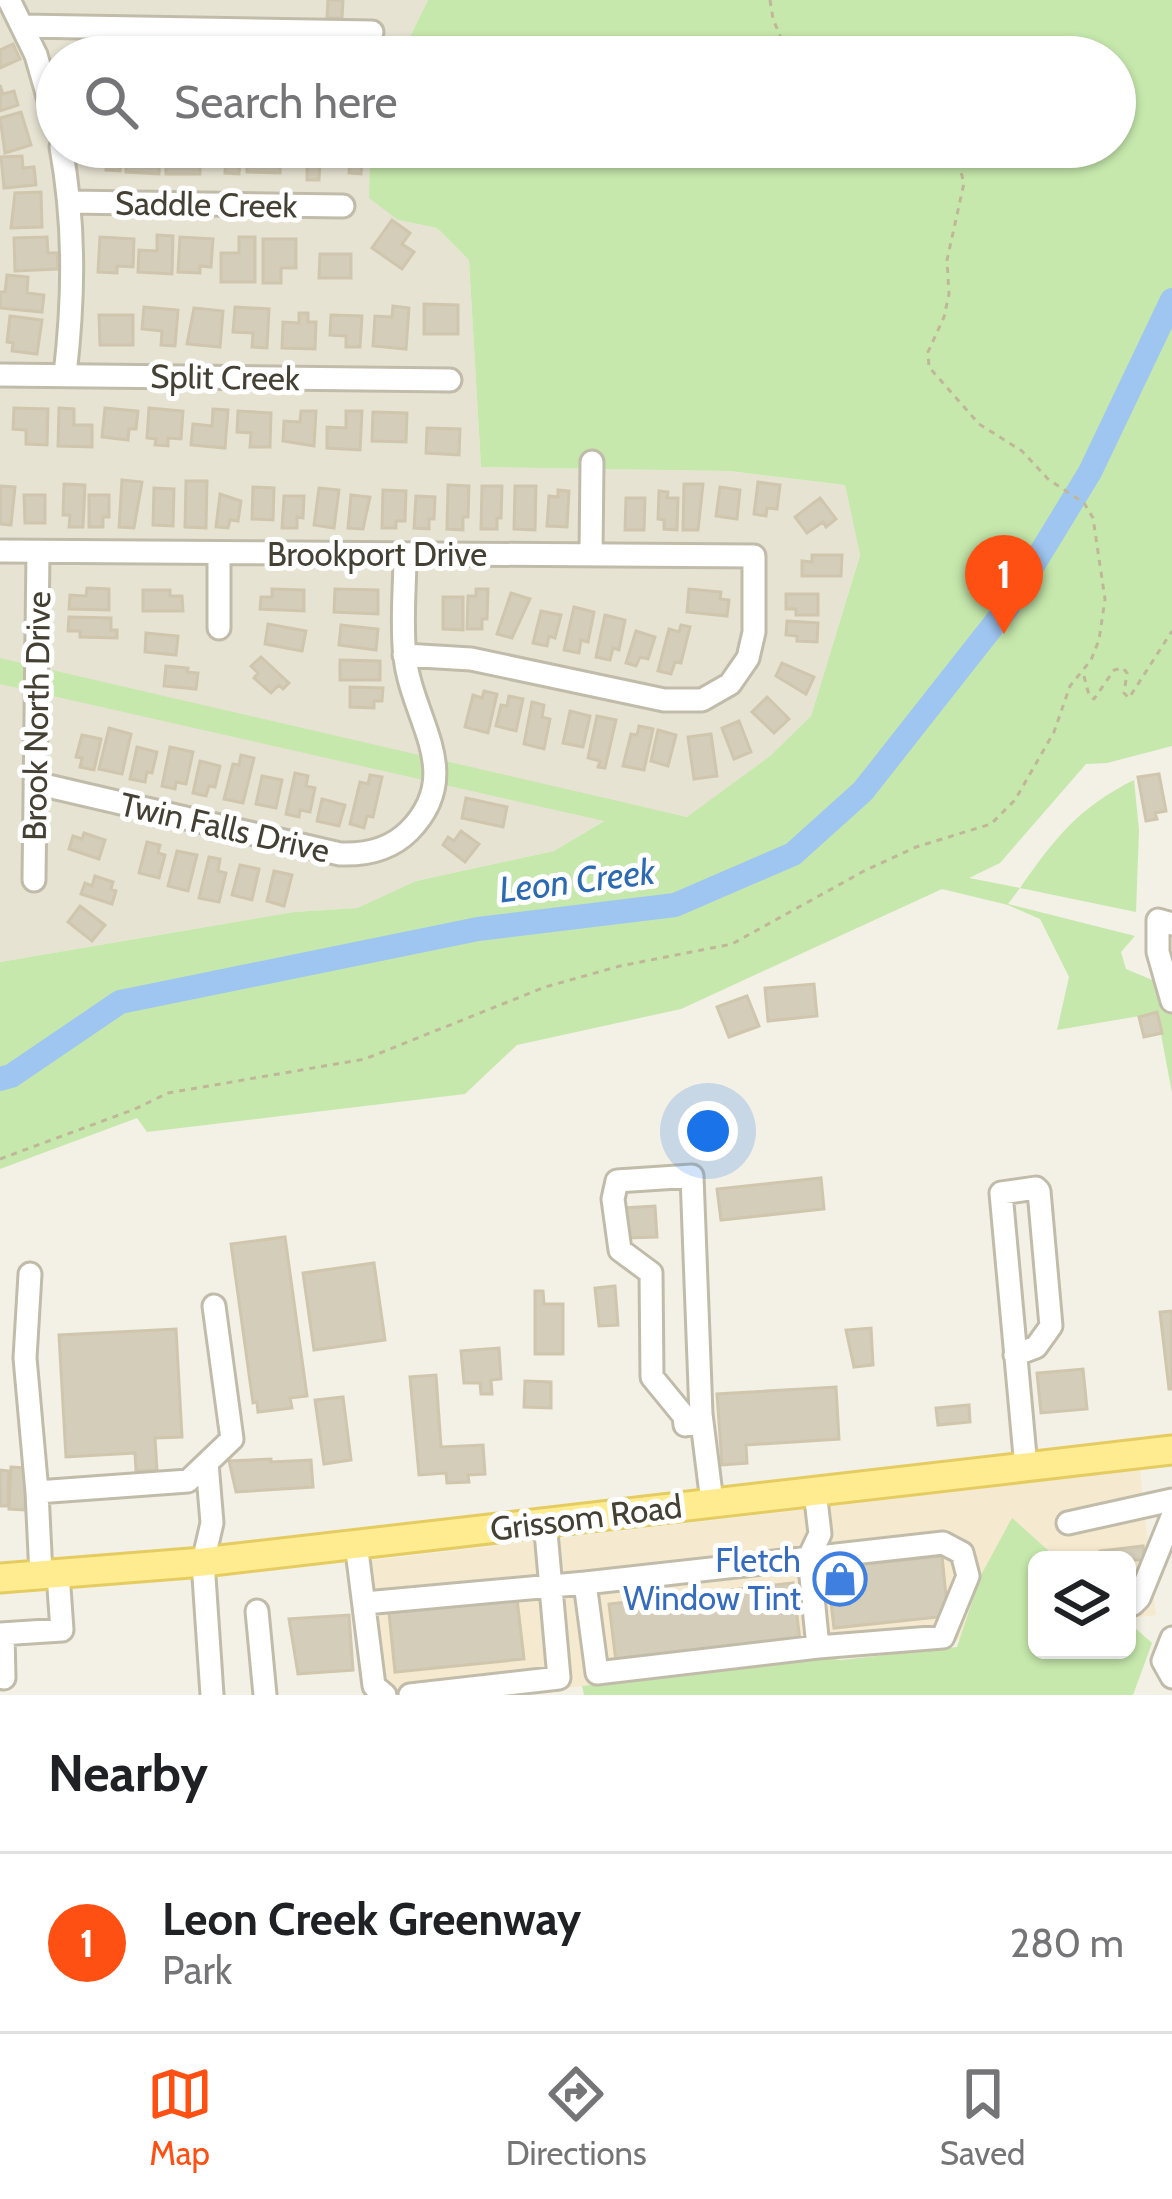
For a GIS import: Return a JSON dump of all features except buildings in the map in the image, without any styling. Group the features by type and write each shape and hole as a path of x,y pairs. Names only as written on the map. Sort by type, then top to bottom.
{"main road":[{"name":"Grissom Road","path":"0,1578 203,1562 1172,1450"}],"street":[{"path":"9,0 36,55"},
{"path":"22,26 372,32"},
{"path":"64,168 74,244 65,375"},
{"name":"Saddle Creek","path":"69,202 343,206"},
{"name":"Split Creek","path":"0,375 450,380"},
{"path":"591,555 592,462"},
{"name":"Brookport Drive","path":"0,550 754,556 754,632 748,658 730,684 702,700 664,700 471,659 404,655"},
{"name":"Brook North Drive","path":"34,880 38,552"},
{"path":"219,553 219,628"},
{"name":"Twin Falls Drive","path":"35,783 340,854 375,851 403,837 418,821 435,781 434,755 404,655 405,554"},
{"path":"1172,924 1158,920 1158,952 1172,1001"},
{"path":"702,1422 685,1424 684,1416 652,1377 651,1273 620,1250 613,1199 617,1181 692,1176 702,1422 712,1502"},
{"path":"1015,1355 1036,1347 1051,1326 1036,1189 1001,1193 1015,1355 1026,1467"},
{"path":"4,1678 2,1634 62,1630 37,1492 25,1358 30,1274"},
{"path":"37,1492 188,1481 232,1439 214,1306"},
{"path":"206,1463 212,1523 203,1562 212,1695"},
{"path":"815,1490 820,1534 809,1557 818,1647"},
{"path":"1069,1523 1172,1500"},
{"path":"1137,1580 1172,1517"},
{"path":"410,1695 559,1686 545,1521"},
{"path":"356,1543 375,1692"},
{"path":"364,1603 943,1543 962,1553 968,1576 944,1637 597,1673 586,1583"},
{"path":"257,1611 265,1695"},
{"path":"1172,1638 1162,1661 1172,1677"},
{"path":"1169,1695 1172,1687"}],"path":[{"path":"770,0 780,36"},
{"path":"0,1159 168,1094 365,1059 545,987 620,966 732,944 881,863 992,824 1015,800 1054,732 1070,686 1083,674 1100,640 1105,599 1093,518 1084,503 1048,479 1022,451 979,424 929,367 928,352 949,293 947,260 964,183 960,168"},
{"path":"1083,674 1094,699 1114,670 1123,668 1124,693 1130,698 1172,631"}],"shaded area":[{"path":"0,0 428,0 410,36 36,36 36,168 393,168 398,220 437,228 469,260 481,467 730,471 845,485 860,554 811,716 770,756 688,817 609,800 605,820 554,851 416,881 357,908 294,912 0,962"},
{"path":"1140,1470 1156,1615 1136,1618 1136,1551 1028,1551 1028,1631 509,1695 364,1695 348,1563"}],"green space":[{"path":"428,0 1172,0 1172,746 1086,764 1000,863 969,878 1020,888 1008,904 1135,936 1121,952 1126,969 1157,982 1172,996 1172,1093 1157,1013 1057,1030 1069,977 1040,919 1008,905 942,889 681,1009 517,1045 465,1094 147,1132 137,1118 0,1169 0,962 294,912 357,908 416,881 554,851 604,821 0,684 0,658 687,817 770,756 811,716 860,555 845,485 730,471 481,467 469,260 437,228 398,220 369,198 370,168 1136,168 1136,36 410,36"},
{"path":"1134,780 1139,830 1136,912 1020,888 1069,826 1098,801"},
{"path":"1012,1518 1049,1551 1028,1551 1028,1659 1136,1659 1136,1629 1152,1643 1133,1695 584,1695 582,1686 819,1657 841,1660 957,1647 981,1575"}],"waterway":[{"name":"Leon Creek","path":"0,1079 120,1002 478,929 675,905 793,854 863,791 1007,608 1090,472 1172,300"}],"place":[{"name":"Leon Creek Greenway","path":"1004,634"},
{"name":"Fletch Window Tint","path":"840,1579"}]}
